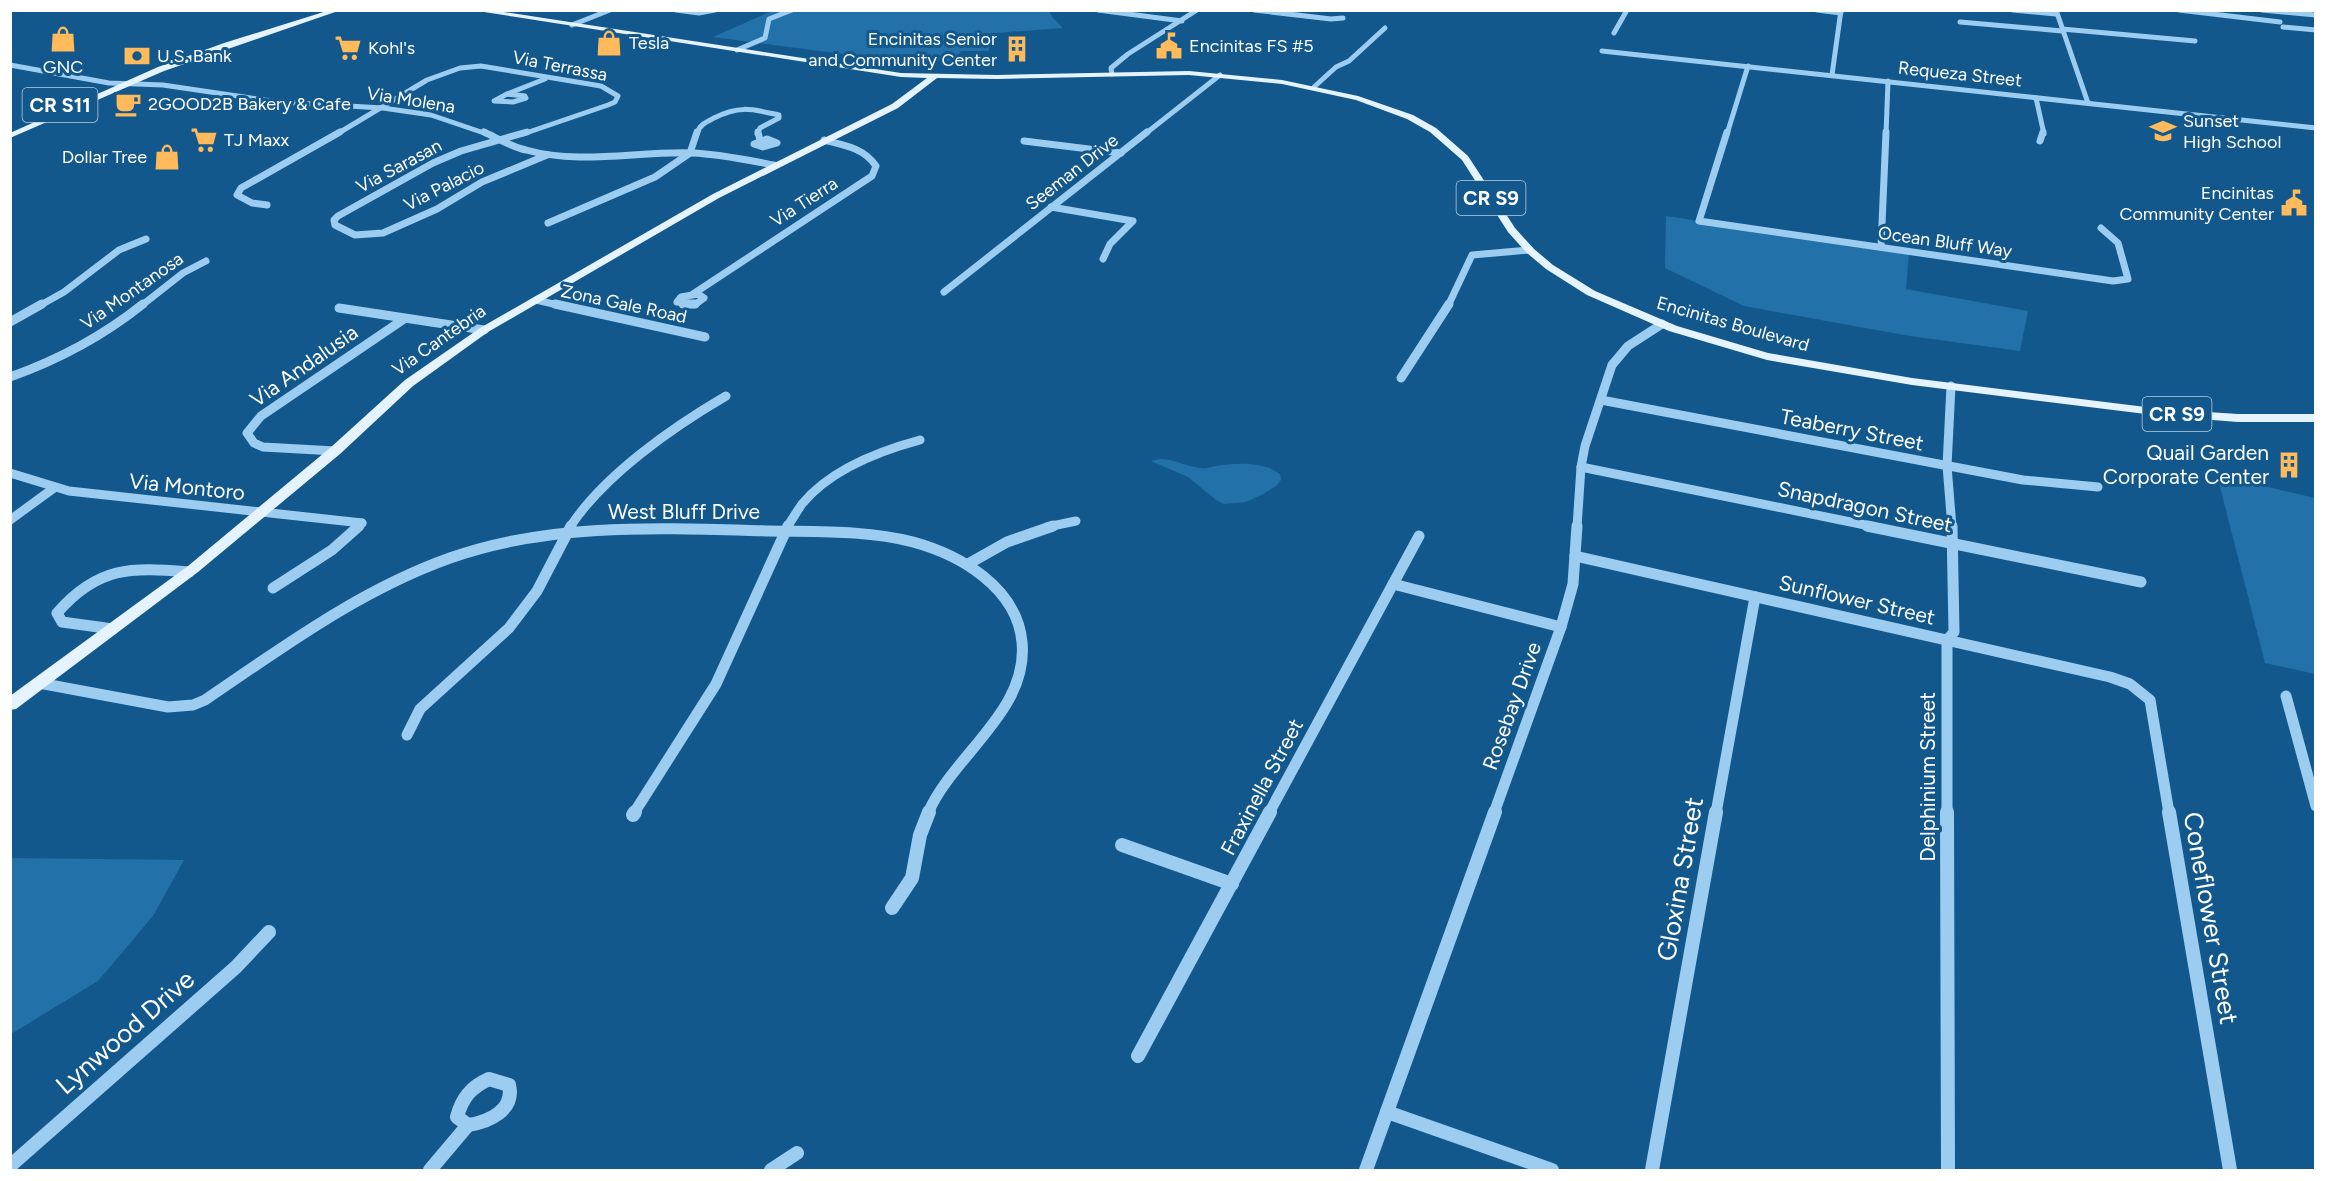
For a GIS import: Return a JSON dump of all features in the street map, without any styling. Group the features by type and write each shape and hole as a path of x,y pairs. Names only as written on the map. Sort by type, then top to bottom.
{"main road":[{"name":"CR S11","path":"10,129 24,124 27,119 110,84 198,50 321,10"},
{"name":"CR S11","path":"10,136 153,73 227,45 338,10"},
{"name":"Encinitas Boulevard","path":"507,10 936,75"},
{"path":"477,11 523,16 531,14"},
{"name":"Encinitas Boulevard","path":"477,11 901,75 997,77 1112,74 1220,75 1314,87 1373,102 1410,117 1433,130 1465,158 1518,238 1530,250 1572,282 1601,298 1662,324 1752,352 1821,367 1951,386 2151,412 2217,417 2316,418"},
{"path":"227,45 255,34 252,32"},
{"path":"153,73 198,54 198,50"},
{"name":"Via Cantebria","path":"10,705 189,572 335,451 409,384 484,330 774,165 895,106 936,75"}],"street":[{"path":"572,25 610,10"},
{"path":"676,10 692,13 715,10"},
{"path":"737,50 765,38 769,19 792,10"},
{"path":"1098,10 1182,21"},
{"path":"1112,74 1111,68 1128,54 1197,10"},
{"path":"1254,10 1331,19 1343,18"},
{"path":"1614,33 1627,10"},
{"path":"1817,10 1841,12 1832,75"},
{"path":"2013,10 2056,12 2088,103"},
{"path":"2180,10 2316,30"},
{"path":"2262,10 2316,15"},
{"path":"2272,11 2286,35"},
{"path":"1960,22 2194,41"},
{"path":"1314,87 1336,67 1349,62 1384,28"},
{"name":"Requeza Street","path":"1602,51 2316,128"},
{"name":"Via Molena","path":"10,65 110,84 162,85 278,102 383,108 449,119 506,140 524,150 547,155 588,157 690,153 726,156 774,165"},
{"name":"Via Terrassa","path":"267,205 252,203 237,195 241,188 383,108 427,80 460,68 481,66 551,77 601,86 618,96 615,102 608,105 506,140"},
{"name":"Ocean Bluff Way","path":"1748,66 1699,221 2113,281 2128,279 2118,243 2102,228"},
{"name":"Seeman Drive","path":"944,292 1220,75"},
{"path":"507,94 532,82 551,77"},
{"path":"1881,247 1888,81"},
{"path":"2036,98 2043,135 2040,141"},
{"path":"548,223 655,177 690,153 702,124 735,108 748,108 779,115 779,118 760,128 757,134 760,140"},
{"name":"Via Sarasan","path":"353,234 335,225 334,220 433,163 461,151 506,140"},
{"name":"Via Tierra","path":"693,294 872,176 876,165 868,155 849,146 824,140"},
{"path":"1024,141 1121,153"},
{"name":"Via Palacio","path":"353,234 368,236 383,232 437,209 482,182 547,155"},
{"path":"1051,207 1133,221 1110,243 1107,255 1103,259"},
{"path":"10,322 64,292 119,250 146,239"},
{"path":"1401,378 1449,304 1472,255 1530,250"},
{"name":"Via Montanosa","path":"10,377 59,358 120,321 182,272 206,261"},
{"name":"Zona Gale Road","path":"536,300 705,337"},
{"path":"339,309 484,330"},
{"name":"Via Andalusia","path":"335,451 263,447 254,443 247,433 261,416 404,319"},
{"name":"Rosebay Drive","path":"1366,1170 1561,627 1574,584 1581,467 1585,446 1612,365 1628,346 1662,324"},
{"name":"Delphinium Street","path":"1948,1170 1947,640 1954,632 1953,543 1947,466 1951,386"},
{"path":"407,735 420,709 509,628 537,591 566,534 584,506 651,446 684,421 726,396"},
{"name":"Teaberry Street","path":"1600,400 2023,480 2098,487"},
{"path":"633,815 716,684 784,532 803,503 829,480 884,450 920,440"},
{"name":"Snapdragon Street","path":"1581,467 2141,582"},
{"name":"Via Montoro","path":"10,473 54,488 362,523 332,550 273,588"},
{"path":"10,520 54,488"},
{"path":"968,564 1006,541 1046,526 1076,521"},
{"name":"West Bluff Drive","path":"39,683 168,707 194,705 350,604 401,578 452,556 497,544 566,534 665,528 892,538 932,548 968,564 992,582 1012,609 1022,638 1023,651 1016,686 1003,709 941,787 919,838 913,878 892,908"},
{"name":"Fraxinella Street","path":"1137,1056 1419,536"},
{"name":"Sunflower Street","path":"1575,556 2110,677 2130,684"},
{"path":"113,629 62,622 57,613 66,602 106,575 146,568 189,572"},
{"path":"1393,584 1561,627"},
{"name":"Gloxina Street","path":"1652,1170 1755,597"},
{"name":"Coneflower Street","path":"2130,684 2150,700 2230,1170"},
{"path":"2286,696 2316,806"},
{"path":"1122,846 1232,884"},
{"name":"Lynwood Drive","path":"10,1167 236,967 269,932"},
{"path":"1387,1112 1552,1170"},
{"path":"430,1170 468,1125"},
{"path":"771,1170 797,1153"}],"shaded area":[{"path":"774,10 1049,11 1063,28 996,33 990,38 992,44 988,51 961,51 954,61 866,57 713,37"},
{"path":"1666,216 1909,252 1906,289 2028,311 2020,351 1910,336 1744,306 1665,268"},
{"path":"1160,459 1203,468 1232,464 1258,465 1280,474 1281,480 1276,486 1246,502 1224,504 1188,477 1151,461"},
{"path":"2217,475 2315,498 2315,674 2265,663"},
{"path":"11,858 184,860 153,916 98,981 11,1034"}],"place":[{"name":"GNC","path":"63,39"},
{"name":"Tesla","path":"609,43"},
{"name":"Encinitas FS #5","path":"1169,46"},
{"name":"Kohl's","path":"348,48"},
{"name":"Encinitas Senior and Community Center","path":"1017,49"},
{"name":"U.S. Bank","path":"137,56"},
{"name":"2GOOD2B Bakery & Cafe","path":"128,104"},
{"name":"Sunset High School","path":"2163,131"},
{"name":"TJ Maxx","path":"204,140"},
{"name":"Dollar Tree","path":"167,157"},
{"name":"Encinitas Community Center","path":"2294,203"},
{"name":"Quail Garden Corporate Center","path":"2289,465"}]}
